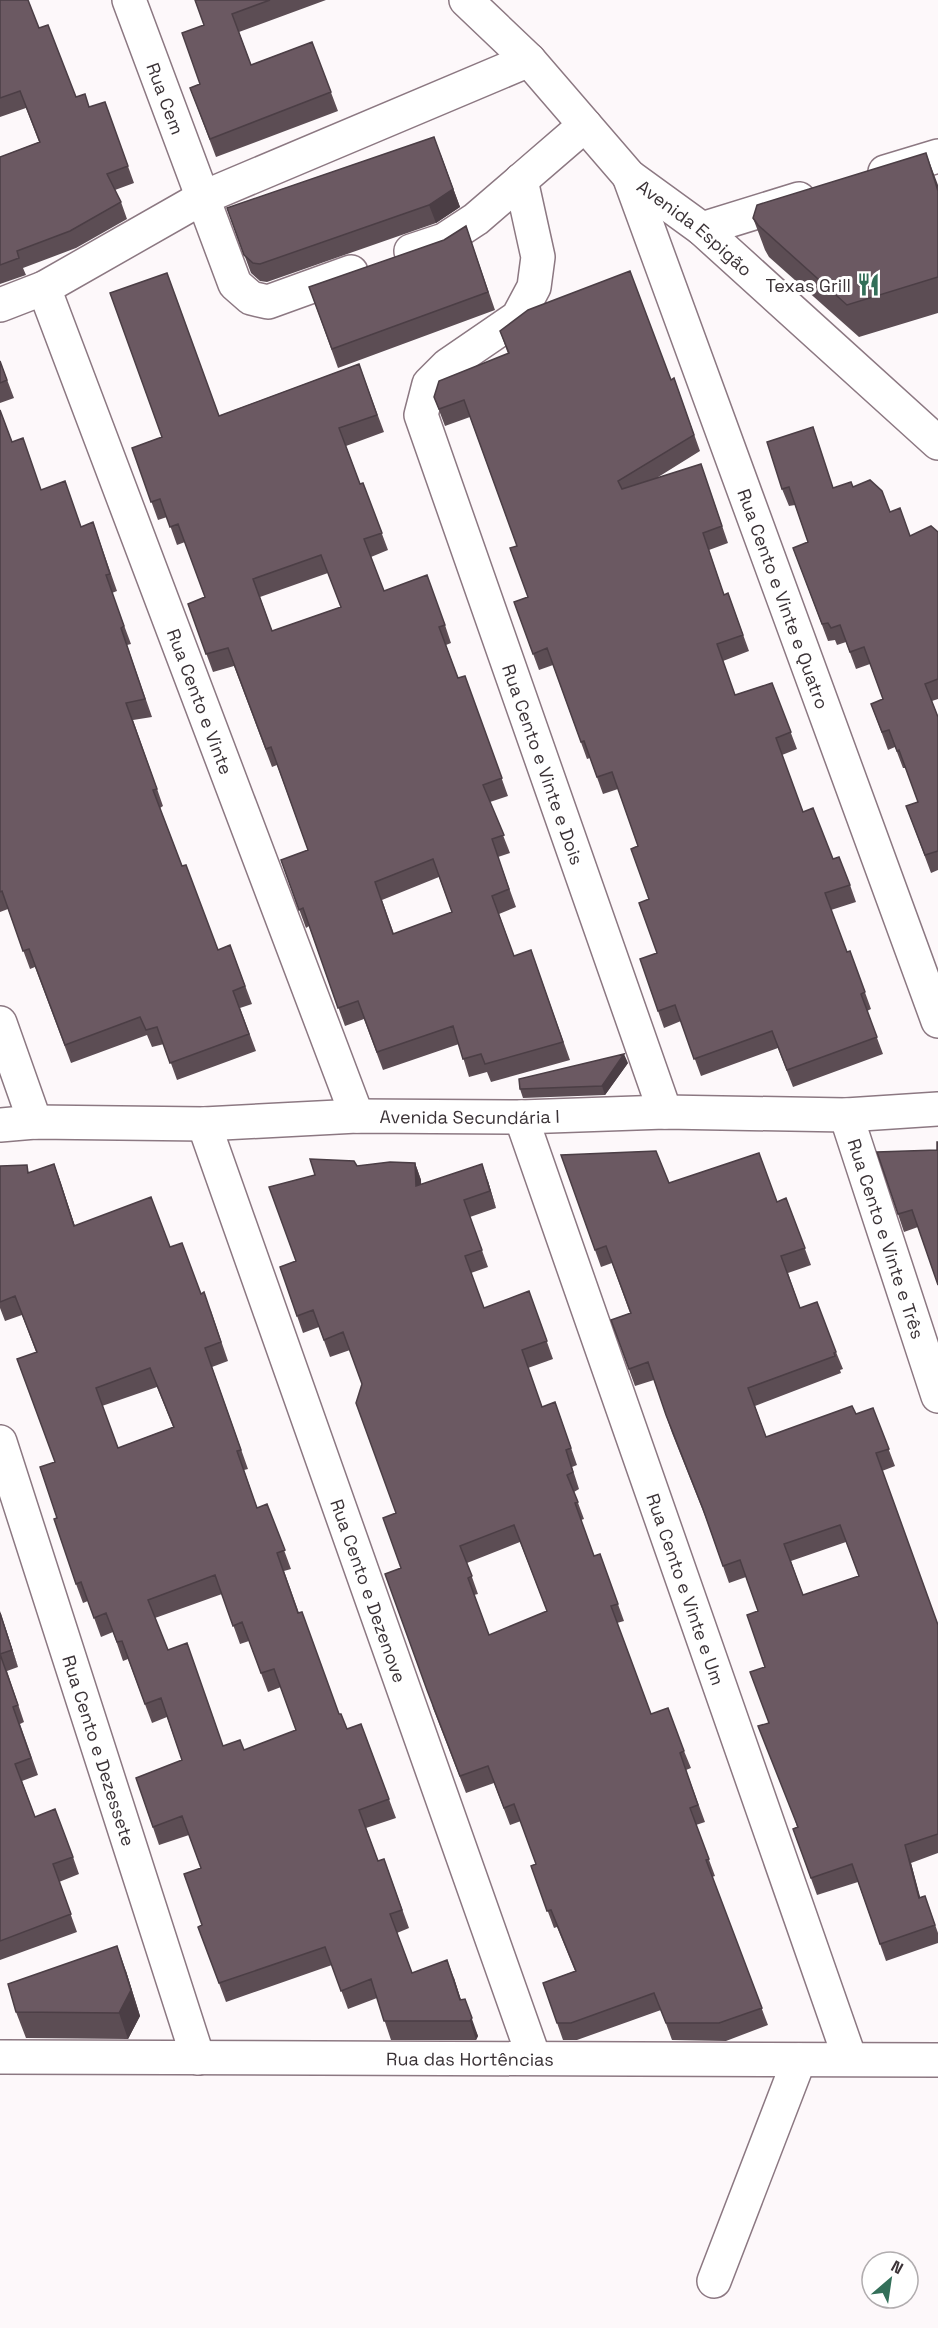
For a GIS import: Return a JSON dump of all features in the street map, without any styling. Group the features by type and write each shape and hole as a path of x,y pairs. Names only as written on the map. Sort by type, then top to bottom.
{"street":[{"name":"Rua Cem","path":"129,0 235,284 251,298 268,302 444,240 476,219 585,125"},
{"name":"Avenida Espigão","path":"466,0 529,60 629,176 702,229 938,443"},
{"path":"0,305 44,288 202,198 529,60"},
{"path":"860,180 938,156"},
{"name":"Rua Cento e Vinte e Quatro","path":"629,176 938,1021"},
{"name":"Rua Cento e Vinte e Dois","path":"521,180 538,257 534,287 518,317 448,365 429,384 421,415 665,1113"},
{"path":"702,229 826,190"},
{"name":"Rua Cento e Vinte","path":"44,288 357,1116"},
{"path":"0,1023 35,1122"},
{"name":"Avenida Secundária I","path":"0,1125 35,1122 204,1124 357,1116 520,1117 665,1113 846,1116 938,1108"},
{"name":"Rua Cento e Vinte e Três","path":"846,1116 938,1396"},
{"name":"Rua Cento e Vinte e Um","path":"520,1117 850,2060"},
{"name":"Rua Cento e Dezenove","path":"204,1124 534,2058"},
{"name":"Rua Cento e Dezessete","path":"0,1442 198,2058"},
{"name":"Rua das Hortências","path":"0,2057 938,2060"},
{"path":"714,2281 799,2060"}],"building":[{"path":"0,0 28,0 39,28 48,25 76,97 85,94 89,107 105,102 128,166 107,174 121,202 70,231 17,251 19,258 0,265 0,157 40,142 20,91 0,98"},
{"path":"195,0 270,0 232,14 251,65 312,42 331,92 210,139 190,88 200,84 182,33 204,25"},
{"path":"434,137 453,189 429,205 260,264 253,263 244,255 227,208"},
{"name":"Texas Grill","path":"926,153 938,191 938,277 847,305 753,218 757,205"},
{"path":"466,226 488,292 332,349 309,287 444,240"},
{"path":"630,271 671,380 674,378 694,435 618,481 622,489 701,464 722,526 703,533 724,595 728,593 743,635 717,644 735,695 772,683 791,732 776,738 803,812 813,808 833,859 839,857 850,885 825,893 865,992 861,994 877,1037 787,1070 772,1031 694,1059 675,1005 658,1011 640,959 657,953 639,903 649,899 631,849 638,846 612,772 597,777 584,741 581,742 547,648 533,654 514,602 528,597 510,548 517,546 464,400 439,409 434,397 439,381 509,353 500,331 528,310"},
{"path":"167,273 219,416 359,364 377,415 339,428 382,533 364,539 384,591 427,575 445,625 439,627 458,678 465,676 502,778 483,785 504,835 492,839 509,889 492,896 514,956 531,950 563,1042 485,1064 481,1054 463,1059 453,1026 377,1052 358,1001 338,1008 303,908 299,910 281,860 308,850 271,747 266,749 228,648 206,654 188,604 205,597 178,524 170,527 160,499 151,502 132,448 162,437 110,293","holes":["321,555 341,607 272,631 253,579","433,859 452,912 393,934 375,882"]},
{"path":"0,361 7,380 0,383"},
{"path":"0,410 12,442 23,438 41,490 65,481 81,527 93,522 110,574 106,575 124,626 121,628 145,699 126,703 157,789 153,790 182,866 186,865 218,950 230,945 245,986 233,991 249,1034 170,1063 157,1027 146,1030 140,1017 65,1045 29,949 23,951 2,891 0,892"},
{"path":"813,427 833,488 851,482 853,487 870,480 882,491 890,512 900,508 910,536 931,526 938,532 938,679 925,684 938,717 938,851 925,855 906,806 918,802 899,750 897,751 889,730 882,732 871,704 883,699 864,647 850,652 840,625 831,628 828,623 822,624 793,548 808,542 789,487 782,489 767,442"},
{"path":"624,1054 602,1086 520,1089 519,1079"},
{"path":"937,1142 938,1285 912,1210 898,1214 877,1152 937,1150"},
{"path":"656,1151 669,1183 759,1153 777,1202 786,1198 805,1248 781,1256 800,1308 817,1302 836,1352 835,1356 748,1388 766,1437 852,1406 856,1414 873,1408 889,1449 876,1453 938,1625 938,1834 905,1845 919,1898 925,1896 935,1925 880,1944 852,1864 811,1878 793,1829 798,1827 758,1726 769,1723 750,1672 765,1667 747,1615 758,1611 740,1560 723,1566 648,1362 629,1369 611,1320 631,1313 606,1246 595,1250 561,1155","holes":["840,1525 859,1576 803,1595 784,1544"]},
{"path":"310,1159 354,1161 357,1166 390,1162 415,1163 416,1186 482,1164 490,1191 464,1200 482,1250 465,1256 484,1308 529,1291 547,1341 522,1350 542,1407 555,1402 571,1448 566,1450 573,1472 567,1475 578,1502 575,1503 594,1556 600,1554 618,1604 611,1606 651,1714 668,1708 684,1751 680,1753 698,1805 690,1808 709,1859 706,1860 762,2008 719,2023 666,2023 654,1993 571,2023 557,2023 543,1983 576,1971 551,1910 547,1911 531,1866 536,1864 514,1804 504,1808 488,1766 460,1776 427,1690 385,1574 401,1568 383,1518 396,1513 356,1403 362,1384 343,1332 324,1340 313,1310 297,1316 280,1267 296,1261 269,1187 315,1175","holes":["514,1525 547,1611 489,1635 468,1578 472,1576 460,1546"]},
{"path":"54,1164 74,1226 151,1197 170,1247 182,1243 201,1294 204,1292 221,1342 205,1348 241,1450 237,1451 257,1508 267,1504 285,1550 277,1553 298,1613 302,1612 339,1714 347,1729 361,1724 389,1799 359,1810 378,1861 384,1859 402,1910 390,1914 412,1973 447,1960 460,2000 465,1999 472,2018 470,2021 384,2021 371,1979 341,1991 325,1947 219,1983 198,1927 202,1925 184,1874 201,1868 182,1816 153,1827 136,1778 182,1760 161,1698 145,1704 122,1641 117,1642 106,1613 94,1618 81,1582 76,1584 54,1519 57,1518 40,1467 55,1462 17,1359 37,1352 15,1296 0,1302 0,1166 27,1165 28,1173","holes":["150,1368 174,1427 118,1448 96,1388","215,1575 233,1626 242,1622 261,1673 274,1669 296,1730 244,1750 240,1740 223,1746 187,1643 168,1650 148,1600"]},
{"path":"0,1613 12,1650 0,1654"},
{"path":"0,1654 18,1705 13,1707 31,1758 15,1764 35,1817 55,1809 73,1857 53,1864 71,1914 0,1941"},
{"path":"117,1946 131,1990 119,2013 16,2012 8,1984"}],"place":[{"name":"Texas Grill","path":"869,285"}]}
